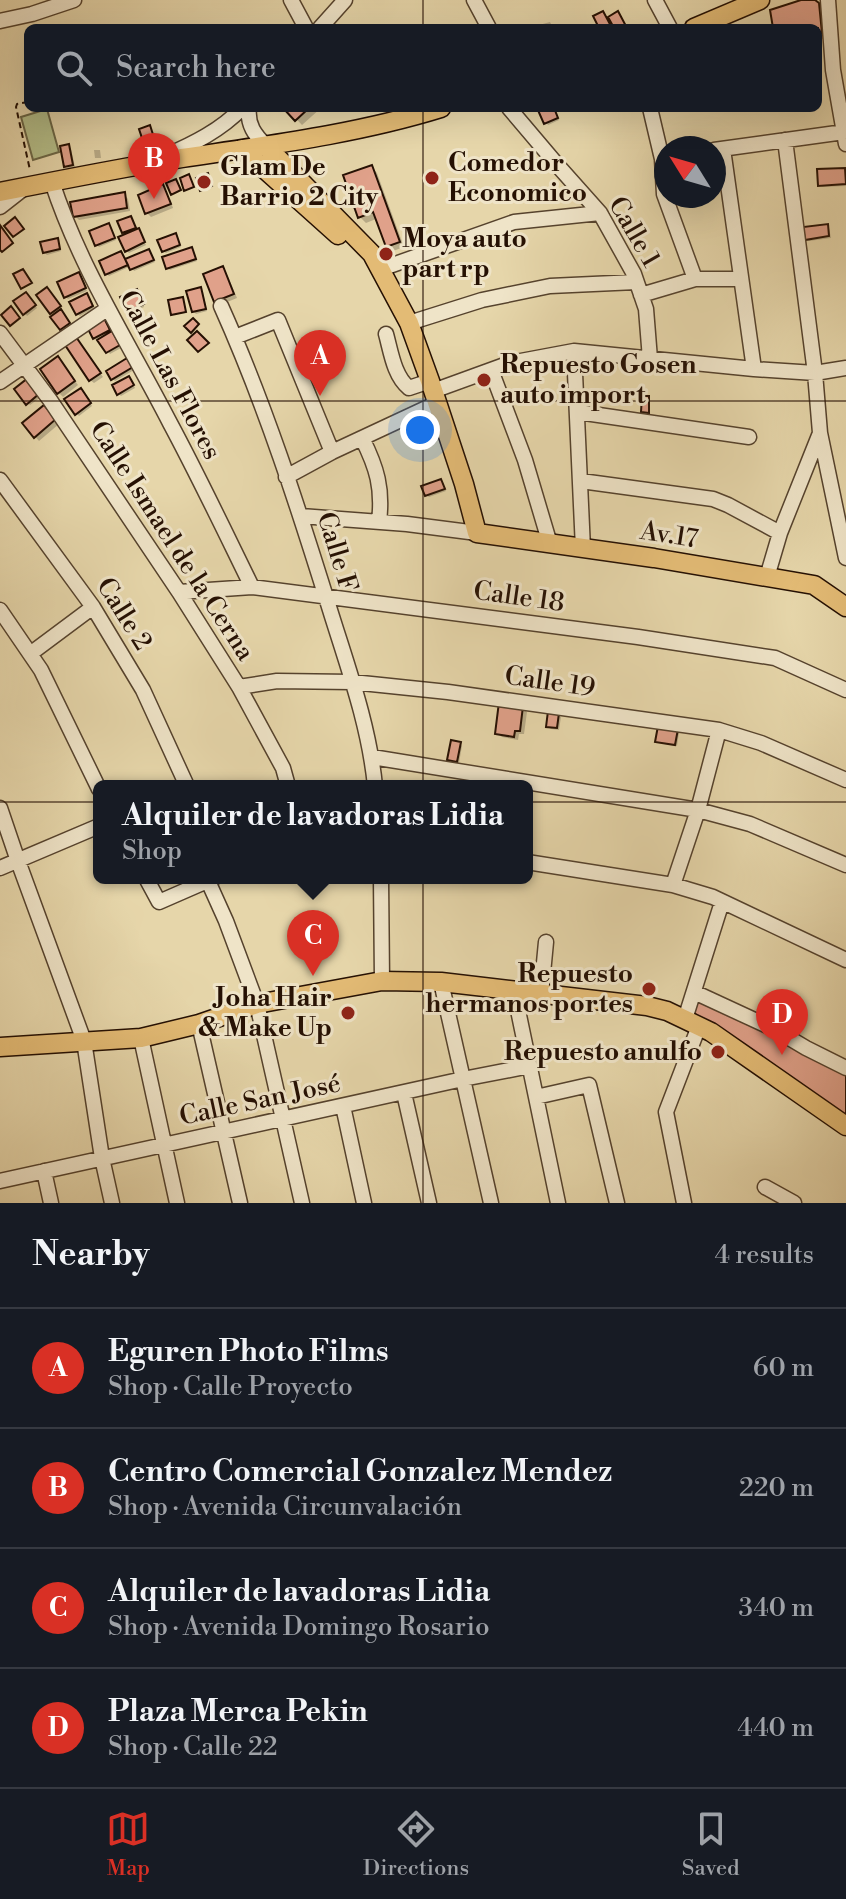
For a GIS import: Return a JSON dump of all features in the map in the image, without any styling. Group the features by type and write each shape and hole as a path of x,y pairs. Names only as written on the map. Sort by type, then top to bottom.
{"main road":[{"path":"703,24 760,0"},
{"path":"0,192 146,164 307,140 428,112"},
{"path":"294,174 295,162 307,140"},
{"path":"266,146 372,254 381,269 409,323 464,484 477,533"},
{"path":"242,149 365,259 381,269"},
{"name":"Av.17","path":"477,533 814,585 846,607"},
{"path":"0,1047 141,1038 199,1024 257,1004 382,981 441,982 647,1006 711,1032 846,1126"}],"street":[{"path":"0,21 74,0"},
{"path":"291,0 304,24"},
{"path":"324,24 345,0"},
{"path":"474,0 487,24"},
{"path":"655,0 668,24"},
{"path":"726,148 785,140 845,138 826,71 828,0"},
{"path":"249,112 252,128 266,146"},
{"name":"Calle 1","path":"512,112 600,213 639,288 646,309 650,359"},
{"path":"651,112 658,136"},
{"path":"237,113 234,136 242,149"},
{"path":"146,164 182,149 237,113"},
{"path":"785,140 820,433 846,558"},
{"name":"Calle Las Flores","path":"52,182 67,226 107,309 170,422 252,587"},
{"path":"0,207 30,186"},
{"path":"726,194 754,369"},
{"path":"669,208 695,279"},
{"path":"381,269 514,222 600,213"},
{"path":"409,323 482,300 550,286 639,288 695,279 741,279"},
{"name":"Calle F","path":"221,306 301,516 362,710 374,780"},
{"path":"0,382 107,309"},
{"path":"235,337 278,320 332,452"},
{"name":"Calle Ismael de la Cerna","path":"0,333 110,487 179,592 239,687 283,768 286,780"},
{"path":"386,334 400,379 409,388 433,392"},
{"path":"286,477 362,438 433,392 510,363 574,351 815,373 846,368"},
{"path":"574,351 583,549"},
{"path":"491,370 525,460 550,544"},
{"path":"578,412 749,437"},
{"path":"767,577 780,533 820,433"},
{"path":"362,438 380,487 379,522"},
{"name":"Calle 2","path":"0,480 93,607 143,690 184,780"},
{"path":"581,481 713,499 780,533"},
{"path":"301,516 477,533"},
{"name":"Calle 18","path":"179,592 252,587 608,633 775,658 846,690"},
{"path":"30,654 93,607"},
{"path":"0,610 41,670 95,780"},
{"name":"Calle 19","path":"239,687 277,681 352,682 448,692 719,730 761,743 846,780"},
{"path":"673,885 698,810 719,730"},
{"path":"372,757 513,780"},
{"path":"533,783 698,810 750,824 846,865"},
{"path":"0,808 84,1041 112,1203"},
{"path":"0,868 93,829"},
{"path":"533,863 673,885 722,902 846,960"},
{"path":"149,884 159,902 202,884"},
{"path":"212,884 257,1004 302,1203"},
{"path":"381,884 382,981"},
{"path":"684,1203 666,1112 692,1022 694,992 722,902"},
{"path":"541,994 546,942"},
{"path":"441,982 491,1203"},
{"path":"514,991 558,1203"},
{"path":"694,992 774,1029 846,1068"},
{"path":"199,1024 240,1203"},
{"path":"141,1038 177,1203"},
{"name":"Calle San José","path":"0,1181 530,1066"},
{"path":"536,1097 589,1085 617,1203"},
{"path":"404,1093 429,1203"},
{"path":"343,1106 364,1203"},
{"path":"44,1171 51,1203"},
{"path":"765,1187 794,1203"}],"path":[{"path":"24,103 16,107 30,186"}],"green space":[{"path":"48,112 59,152 33,160 21,117"}],"building":[{"path":"801,0 815,0 819,3 821,24 772,24 770,10"},
{"path":"603,11 610,24 597,24 593,16"},
{"path":"618,11 625,24 612,24 608,17"},
{"path":"287,112 305,112 295,121"},
{"path":"539,112 556,112 558,118 544,124"},
{"path":"150,125 155,141 144,144 139,129"},
{"path":"69,144 73,165 64,167 60,146"},
{"path":"372,165 400,242 386,247 373,212 358,218 343,175"},
{"path":"845,168 846,184 818,186 817,169"},
{"name":"Glam De Barrio 2 City","path":"208,173 212,186 200,191 196,178"},
{"path":"189,174 194,187 184,191 180,178"},
{"path":"176,179 181,190 171,195 166,183"},
{"path":"163,184 171,204 145,214 138,195"},
{"path":"125,192 127,208 73,217 70,202"},
{"path":"131,216 136,228 122,233 117,221"},
{"path":"15,217 24,229 13,237 4,226"},
{"path":"109,223 115,238 95,246 89,231"},
{"path":"828,224 829,236 805,240 803,227"},
{"path":"0,225 13,243 2,252 0,250"},
{"path":"139,228 145,242 125,252 118,237"},
{"path":"176,233 180,245 162,252 157,240"},
{"path":"58,238 60,249 43,253 40,242"},
{"path":"192,247 196,259 166,269 162,257"},
{"path":"149,249 154,260 130,270 125,259"},
{"path":"121,251 128,265 105,275 99,261"},
{"path":"223,266 234,294 214,302 203,274"},
{"path":"23,269 32,283 21,289 13,274"},
{"path":"79,272 86,288 64,298 57,282"},
{"path":"47,287 61,306 50,314 36,295"},
{"path":"201,287 206,309 192,312 186,291"},
{"path":"137,289 144,304 127,312 120,297"},
{"path":"26,292 36,305 23,315 13,301"},
{"path":"87,293 93,306 76,315 69,302"},
{"path":"183,297 186,312 171,315 168,300"},
{"path":"11,306 20,318 10,326 1,315"},
{"path":"61,309 70,323 60,330 50,317"},
{"path":"104,318 110,330 93,339 87,327"},
{"path":"193,318 199,324 191,333 184,326"},
{"path":"112,331 120,345 106,353 97,340"},
{"path":"197,331 209,343 198,352 187,340"},
{"path":"74,334 101,373 89,381 63,342"},
{"path":"58,356 75,381 57,394 40,369"},
{"path":"127,358 133,367 111,380 106,371"},
{"path":"129,376 134,385 117,395 112,385"},
{"path":"28,378 40,393 26,405 14,389"},
{"path":"81,388 91,403 75,415 64,399"},
{"path":"642,396 649,396 649,413 641,412"},
{"path":"44,405 56,419 34,438 22,423"},
{"path":"441,479 445,489 425,496 421,486"},
{"path":"499,702 523,706 520,731 515,731 514,737 495,734"},
{"path":"548,711 559,713 557,728 546,727"},
{"path":"658,726 678,729 675,745 655,742"},
{"path":"451,740 461,742 457,762 447,760"},
{"path":"703,1001 846,1072 846,1119 700,1020 693,1011 696,1002"}],"place":[{"name":"Comedor Economico","path":"432,178"},
{"name":"Glam De Barrio 2 City","path":"204,182"},
{"name":"Centro Comercial Gonzalez Mendez","path":"154,199"},
{"name":"Moya auto part rp","path":"386,254"},
{"name":"Repuesto Gosen auto import","path":"484,380"},
{"name":"Eguren Photo Films","path":"320,396"},
{"name":"Alquiler de lavadoras Lidia","path":"313,976"},
{"name":"Repuesto hermanos portes","path":"649,989"},
{"name":"Joha Hair & Make Up","path":"348,1013"},
{"name":"Repuesto anulfo","path":"718,1052"},
{"name":"Plaza Merca Pekin","path":"782,1055"}]}
